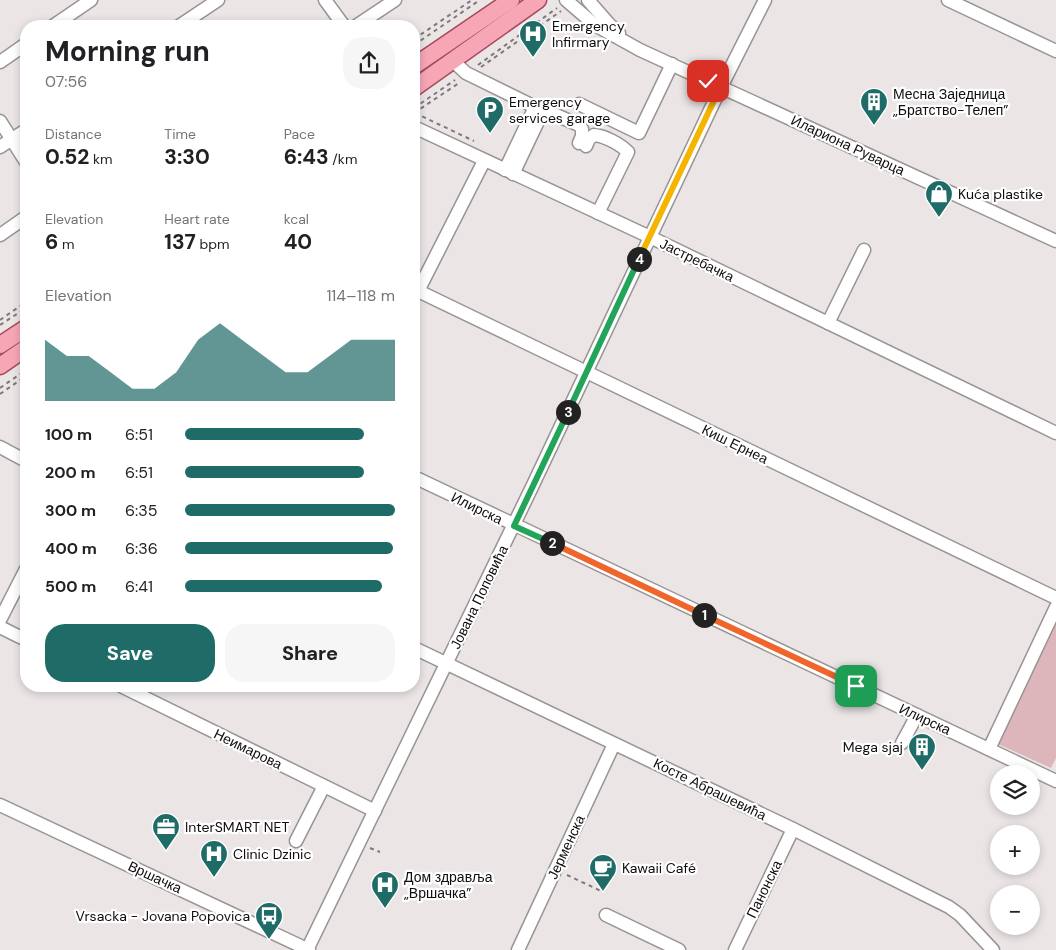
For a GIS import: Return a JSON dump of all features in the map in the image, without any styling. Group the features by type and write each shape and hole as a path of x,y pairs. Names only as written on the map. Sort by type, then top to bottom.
{"main road":[{"path":"420,62 511,0"},
{"path":"420,84 538,0"},
{"path":"0,346 20,332"},
{"path":"0,366 20,352"}],"street":[{"path":"62,20 91,0"},
{"path":"188,20 218,0"},
{"path":"326,0 340,20"},
{"path":"365,20 395,0"},
{"name":"Илариона Руварца","path":"588,0 609,24 640,50"},
{"name":"Јована Поповића","path":"308,950 514,526 721,87 765,0"},
{"path":"948,0 1056,51"},
{"name":"Илариона Руварца","path":"568,2 595,25 640,50 1056,241"},
{"path":"0,62 20,48"},
{"path":"452,60 471,76 494,78 539,100 509,172"},
{"path":"579,104 640,133 672,64"},
{"path":"509,172 544,112 549,112 579,125 582,130 582,144 594,135 602,136 628,152 598,213"},
{"path":"0,121 20,152"},
{"name":"Јастребачка","path":"420,130 650,237 1056,433"},
{"path":"0,147 20,134"},
{"path":"420,282 484,161"},
{"path":"0,235 20,221"},
{"path":"828,323 864,250"},
{"name":"Киш Ернеа","path":"420,292 1056,598"},
{"path":"0,447 20,457"},
{"name":"Илирска","path":"420,480 1056,781"},
{"path":"0,620 20,581"},
{"path":"989,749 1056,606"},
{"path":"0,627 20,637"},
{"name":"Косте Абрашевића","path":"420,651 793,829 949,907 968,923 993,950"},
{"name":"Неимарова","path":"133,692 375,811"},
{"path":"902,743 917,715"},
{"name":"Јерменска","path":"518,950 614,744"},
{"path":"296,841 324,786"},
{"name":"Вршачка","path":"0,804 308,950"},
{"name":"Панонска","path":"735,950 793,829"},
{"path":"606,915 679,950"}],"path":[{"path":"420,36 472,0"},
{"path":"420,41 480,0"},
{"path":"420,109 471,76 568,2"},
{"path":"420,105 471,76 568,2"},
{"path":"420,116 476,142"},
{"path":"0,320 20,306"},
{"path":"0,325 20,312"},
{"path":"0,388 20,374"},
{"path":"0,394 20,380"},
{"path":"556,870 601,891"}],"shaded area":[{"path":"1056,620 1056,758 1051,768 998,744"}],"place":[{"name":"Emergency Infirmary","path":"533,58"},
{"name":"Месна Заједница „Братство-Телеп”","path":"874,126"},
{"name":"Emergency services garage","path":"490,134"},
{"name":"Kuća plastike","path":"939,218"},
{"name":"Mega sjaj","path":"922,771"},
{"name":"InterSMART NET","path":"166,851"},
{"name":"Clinic Dzinic","path":"214,878"},
{"name":"Kawaii Café","path":"603,892"},
{"name":"Дом здравља „Вршачка”","path":"385,909"},
{"name":"Vrsacka - Jovana Popovica","path":"269,940"}],"route":[{"path":"708,81 721,87 514,526 856,686"}]}
